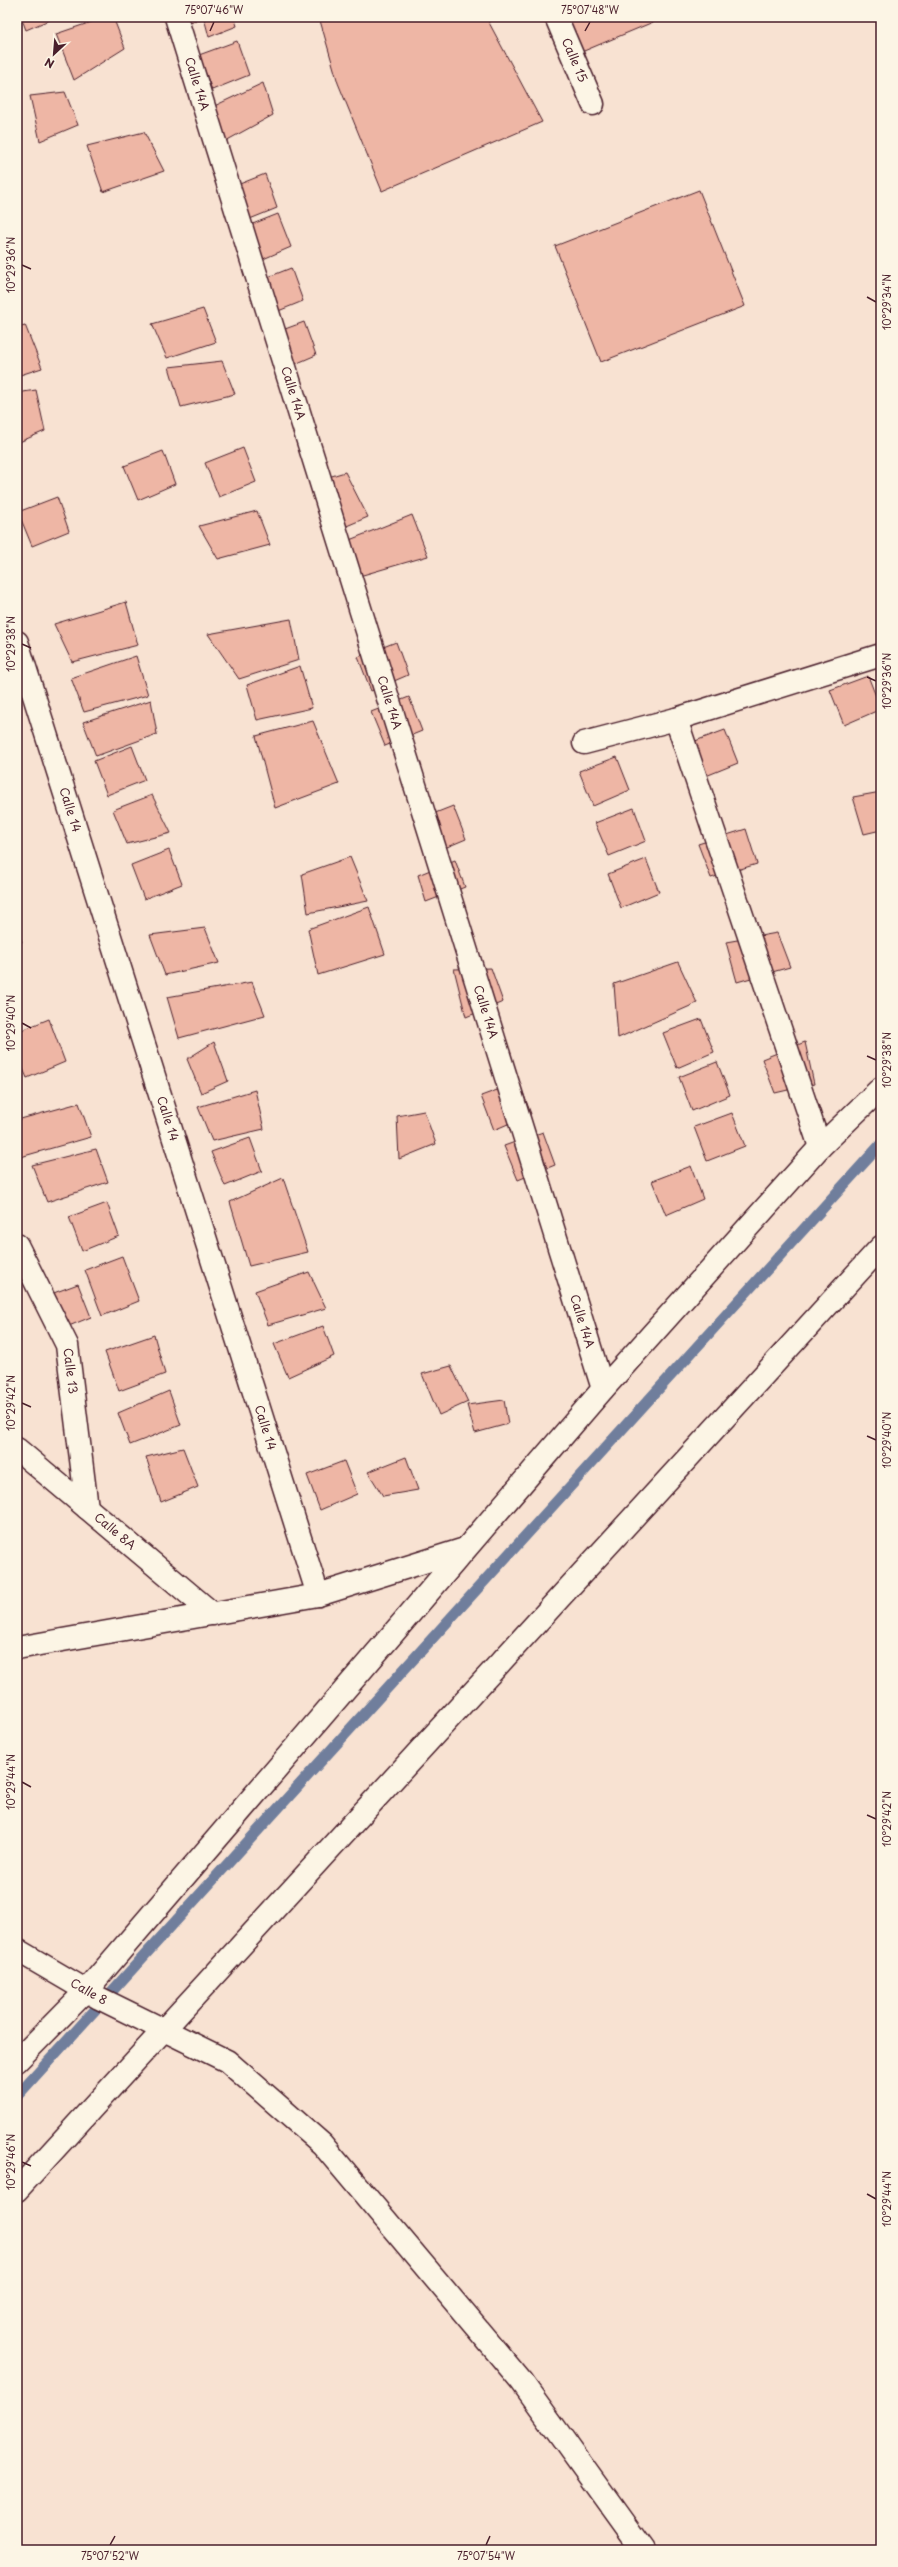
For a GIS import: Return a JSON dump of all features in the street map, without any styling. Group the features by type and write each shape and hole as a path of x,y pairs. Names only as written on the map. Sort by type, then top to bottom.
{"street":[{"name":"Calle 14A","path":"176,17 603,1389"},
{"name":"Calle 15","path":"556,17 593,104"},
{"name":"Calle 14","path":"17,642 318,1594"},
{"path":"584,743 676,719 881,655"},
{"path":"676,719 820,1147"},
{"path":"17,2061 92,1995 465,1549 603,1389 820,1147 881,1088"},
{"name":"Calle 13","path":"17,1245 67,1345 87,1508"},
{"path":"17,2190 154,2024 881,1248"},
{"name":"Calle 8A","path":"17,1449 213,1614"},
{"path":"17,1648 318,1594 465,1549"},
{"name":"Calle 8","path":"17,1950 92,1995 227,2061 322,2144 522,2382 643,2550"}],"building":[{"path":"21,17 56,17 26,30"},
{"path":"106,17 113,17 125,48 74,80 56,34"},
{"path":"169,17 234,17 237,26 209,37 204,18 172,27"},
{"path":"319,17 486,17 542,122 382,191 338,83"},
{"path":"567,17 665,17 572,56"},
{"path":"237,41 249,75 212,90 199,55"},
{"path":"263,83 273,115 222,143 208,109"},
{"path":"65,92 78,125 40,141 30,96"},
{"path":"144,132 164,171 103,192 87,146"},
{"path":"265,174 277,208 240,223 227,189"},
{"path":"699,190 745,306 601,362 555,246"},
{"path":"278,214 291,247 254,263 240,229"},
{"path":"291,268 303,301 266,316 253,283"},
{"path":"203,309 216,342 167,358 152,324"},
{"path":"304,322 316,355 279,371 266,336"},
{"path":"25,325 42,368 17,376 17,327"},
{"path":"222,361 235,394 181,407 169,367"},
{"path":"36,390 45,431 17,443 17,393"},
{"path":"243,448 256,482 219,497 205,463"},
{"path":"163,451 175,484 138,500 124,466"},
{"path":"345,472 368,517 330,533 315,481"},
{"path":"57,497 69,531 32,546 18,512"},
{"path":"257,511 270,545 218,559 199,526"},
{"path":"412,515 428,556 356,577 342,543"},
{"path":"126,602 138,645 72,662 54,624"},
{"path":"291,619 299,660 239,679 208,634"},
{"path":"396,642 408,675 371,691 358,657"},
{"path":"136,656 148,695 84,712 71,678"},
{"path":"300,666 312,708 257,720 247,685"},
{"path":"868,676 881,709 844,725 830,690"},
{"path":"409,697 422,731 385,746 371,712"},
{"path":"151,700 157,734 96,756 83,722"},
{"path":"313,721 339,784 275,808 256,736"},
{"path":"725,730 738,763 701,778 687,744"},
{"path":"132,746 145,780 107,795 94,761"},
{"path":"617,757 630,790 593,806 579,771"},
{"path":"881,792 881,830 864,834 853,797"},
{"path":"152,795 171,833 127,844 113,810"},
{"path":"453,806 466,839 428,855 415,821"},
{"path":"634,808 646,841 609,856 595,823"},
{"path":"746,829 757,864 711,878 698,844"},
{"path":"169,850 182,884 144,899 131,865"},
{"path":"350,857 368,901 308,913 302,874"},
{"path":"646,859 659,892 621,908 608,874"},
{"path":"455,860 465,887 426,902 418,875"},
{"path":"369,907 385,954 318,975 308,929"},
{"path":"205,928 219,963 165,975 150,935"},
{"path":"17,930 22,942 17,943"},
{"path":"777,933 790,967 737,982 726,942"},
{"path":"678,962 697,1003 618,1038 614,984"},
{"path":"491,968 503,1002 466,1017 454,969"},
{"path":"252,982 265,1015 179,1038 167,997"},
{"path":"49,1019 65,1062 27,1078 17,1055 17,1032"},
{"path":"701,1019 714,1052 677,1068 663,1033"},
{"path":"214,1042 228,1081 201,1093 187,1059"},
{"path":"805,1042 814,1084 775,1093 762,1059"},
{"path":"717,1062 730,1095 692,1111 679,1077"},
{"path":"519,1082 531,1114 494,1130 481,1096"},
{"path":"255,1090 264,1129 212,1141 198,1107"},
{"path":"79,1103 91,1137 17,1158 17,1120"},
{"path":"424,1111 436,1144 399,1159 397,1116"},
{"path":"732,1113 745,1146 707,1161 694,1127"},
{"path":"543,1132 555,1165 518,1180 504,1146"},
{"path":"250,1138 262,1171 225,1186 211,1152"},
{"path":"96,1149 108,1182 47,1202 32,1165"},
{"path":"691,1166 703,1199 666,1215 652,1181"},
{"path":"283,1178 308,1252 249,1266 230,1202"},
{"path":"107,1203 119,1236 82,1251 69,1217"},
{"path":"122,1256 139,1301 102,1316 85,1270"},
{"path":"309,1272 326,1308 268,1325 255,1291"},
{"path":"78,1284 91,1317 54,1332 40,1298"},
{"path":"323,1326 334,1356 288,1377 274,1344"},
{"path":"154,1335 165,1374 119,1391 105,1352"},
{"path":"451,1366 468,1402 439,1415 422,1374"},
{"path":"169,1391 181,1425 130,1445 118,1413"},
{"path":"504,1400 508,1424 475,1433 467,1405"},
{"path":"183,1448 198,1487 161,1502 146,1457"},
{"path":"406,1457 418,1490 383,1496 368,1472"},
{"path":"344,1461 357,1494 320,1510 307,1475"}],"waterway":[{"path":"17,2096 881,1144"}]}
